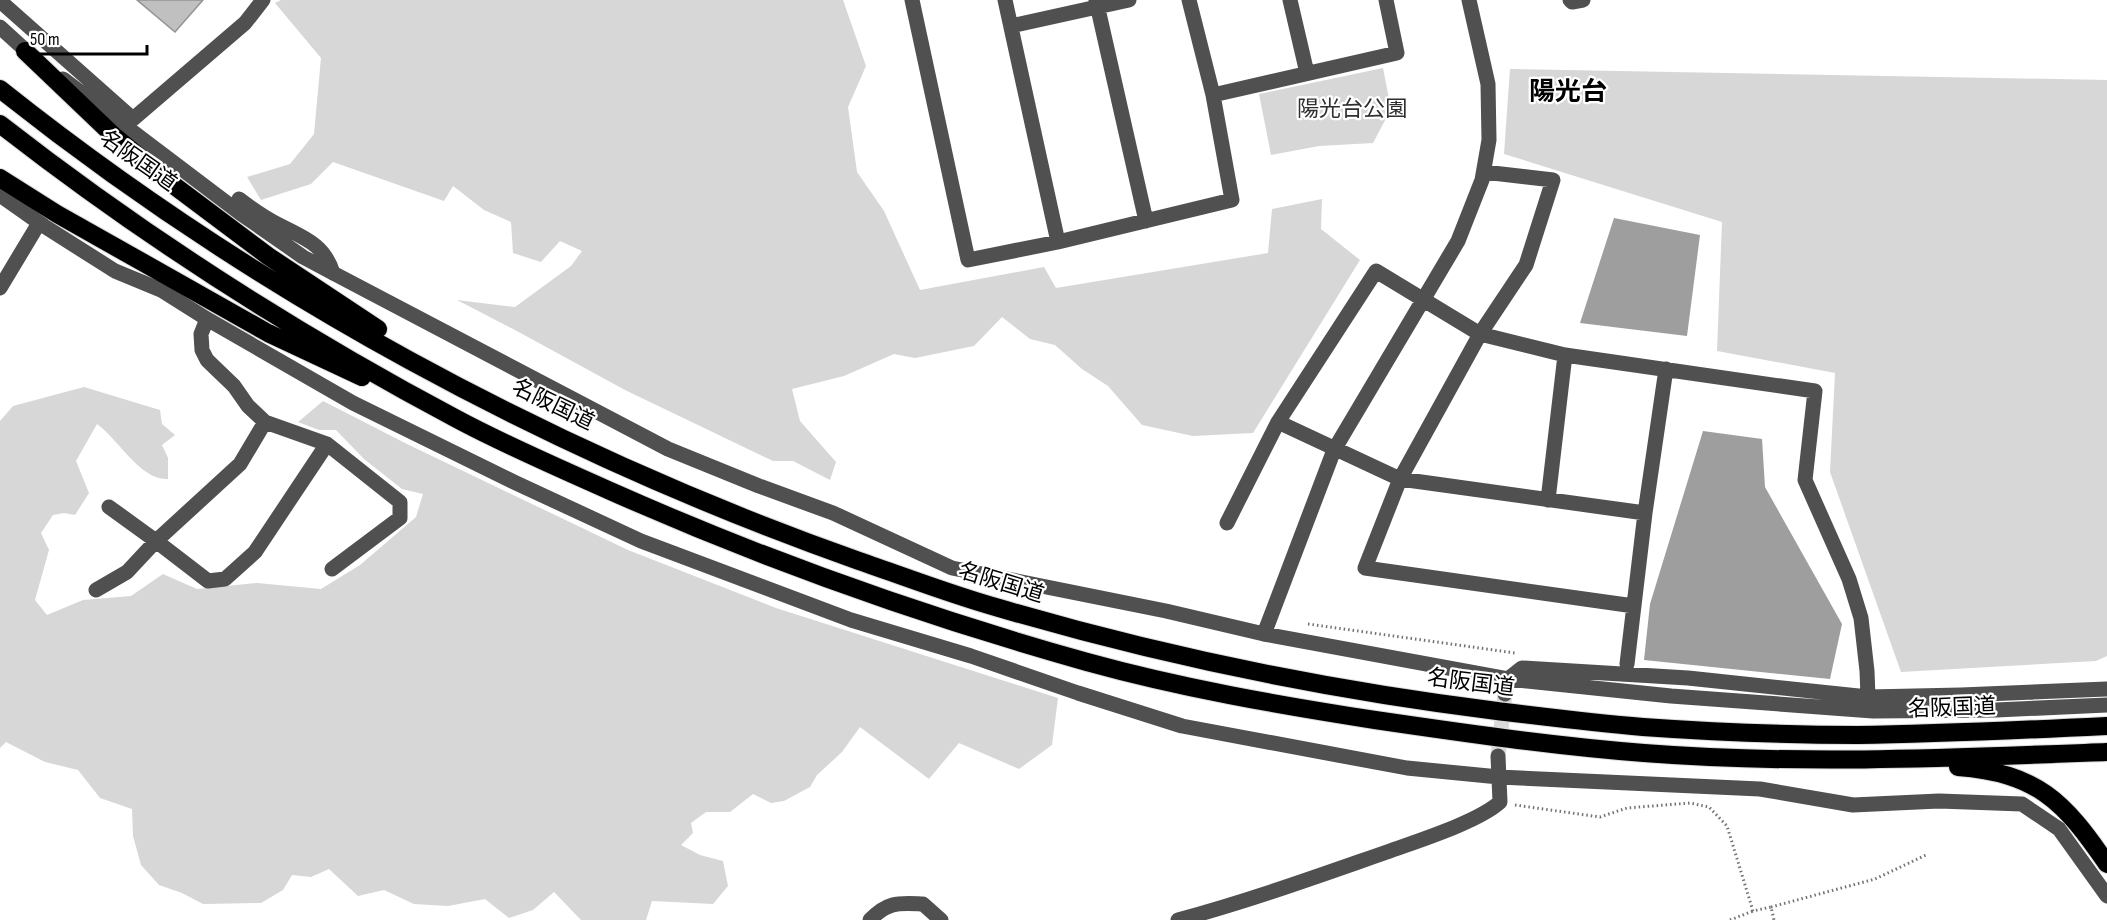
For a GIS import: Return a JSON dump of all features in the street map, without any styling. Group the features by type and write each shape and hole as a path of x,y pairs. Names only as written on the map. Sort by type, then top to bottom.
{"highway":[{"path":"25,51 114,136 172,184 326,296 391,337 597,445 681,492"},
{"name":"名阪国道","path":"0,89 184,223 272,280 373,339 472,392 571,442 681,492 781,533 993,607 1173,654 1326,686 1541,716 1687,729 1855,735 2107,726"},
{"path":"0,124 171,248 257,303 457,419"},
{"path":"0,178 57,214 268,333 668,517 872,595 1090,663 1202,689 1314,710 1430,728 1642,753 1749,759 1948,757 2107,752"},
{"path":"1533,741 1619,756 1696,762 1784,767 1956,767 2002,773 2033,785 2062,806 2080,826 2107,864"}],"street":[{"path":"133,119 245,23 262,0"},
{"path":"912,0 968,260 1058,242 1232,200 1213,95 1189,0"},
{"path":"1005,0 1058,242"},
{"path":"1011,26 1097,3 1129,0"},
{"path":"1290,0 1307,73"},
{"path":"1213,95 1397,53 1386,0"},
{"path":"1264,634 1334,450 1458,241 1484,172 1489,140 1488,84 1469,0"},
{"path":"1570,0 1572,3 1583,0"},
{"path":"0,2 133,119 249,207 313,242 329,260 333,273"},
{"path":"1097,3 1146,221"},
{"path":"0,27 25,51 127,125 240,213 303,257 668,449 833,513 952,568 1166,611 1507,687 1874,711 1996,710 2107,705"},
{"path":"1484,172 1553,180 1526,265 1480,334 1400,479 1365,568 1634,606"},
{"path":"0,195 41,225 115,271 161,290 353,403 641,541 851,620 971,656 1182,726 1407,768 1499,777 1760,789 1853,805 1939,801 2022,804 2059,829 2107,896"},
{"path":"0,288 41,225"},
{"path":"1227,523 1278,422 1376,271 1422,301 1480,334 1565,355 1815,390 1805,480 1849,579 1861,618 1868,671 1868,697"},
{"path":"207,319 201,334 202,350 207,360 234,386 248,406 265,422 327,444 400,502 400,518 332,569"},
{"path":"1548,500 1565,355"},
{"path":"1627,664 1645,513 1666,369"},
{"path":"96,590 127,572 240,464 265,422"},
{"path":"1278,422 1400,479 1645,513"},
{"path":"109,507 208,581 225,579 255,552 327,444"},
{"path":"1507,687 1522,668 1688,678 1868,697 2107,688"},
{"path":"1178,920 1238,903 1419,840 1490,811 1500,802 1498,756"},
{"path":"870,920 880,909 898,903 923,904 940,920"}],"path":[{"path":"1500,802 1600,817 1627,808 1690,803 1708,807 1727,826 1753,911"},
{"path":"1730,920 1753,911 1875,879 1926,855"},
{"path":"1771,908 1774,920"}],"green space":[{"path":"281,0 843,0 866,66 848,107 857,172 884,211 920,290 1044,267 1056,288 1268,253 1272,209 1322,199 1321,229 1360,260 1253,433 1193,436 1142,425 1108,386 1082,369 1055,345 1030,339 1002,317 974,346 915,358 894,354 844,376 792,389 800,421 836,462 830,480 793,461 773,461 625,390 457,300 515,307 571,266 582,251 560,241 541,262 513,253 511,222 484,210 453,186 444,201 333,162 311,184 261,200 247,177 290,164 314,134 321,58 275,3"},
{"name":"陽光台公園","path":"1383,68 1391,109 1373,143 1319,146 1271,155 1259,94"},
{"path":"1510,69 2107,80 2107,656 2096,661 1901,672 1830,472 1835,373 1717,351 1722,222 1504,154"},
{"path":"84,387 160,410 162,424 175,435 162,445 168,458 168,479 158,478 148,473 97,424 76,461 89,493 75,515 64,513 53,515 41,533 49,550 35,600 47,615 83,600 131,596 163,574 197,589 257,583 321,589 360,565 416,517 423,494 402,489 364,459 336,430 319,430 298,422 323,401 628,550 776,608 1058,698 1052,745 1019,769 959,743 929,779 860,727 842,752 817,775 810,787 784,801 771,803 753,794 730,812 706,812 691,823 693,833 681,845 700,855 723,861 728,886 713,904 652,901 646,920 581,920 554,892 533,910 509,918 485,899 448,906 414,904 384,890 358,896 329,869 311,877 292,875 283,890 261,903 203,904 159,885 141,865 133,836 132,809 100,798 78,770 45,762 6,742 0,748 0,421 13,406"}],"shaded area":[{"path":"1614,218 1700,235 1687,336 1580,323"},
{"path":"1703,431 1762,439 1765,487 1842,624 1830,679 1644,660 1650,604"}],"building":[{"path":"137,0 203,0 175,32"}],"tunnel":[{"path":"1498,756 1505,694"}],"district":[{"name":"陽光台","path":"1568,92"}]}
